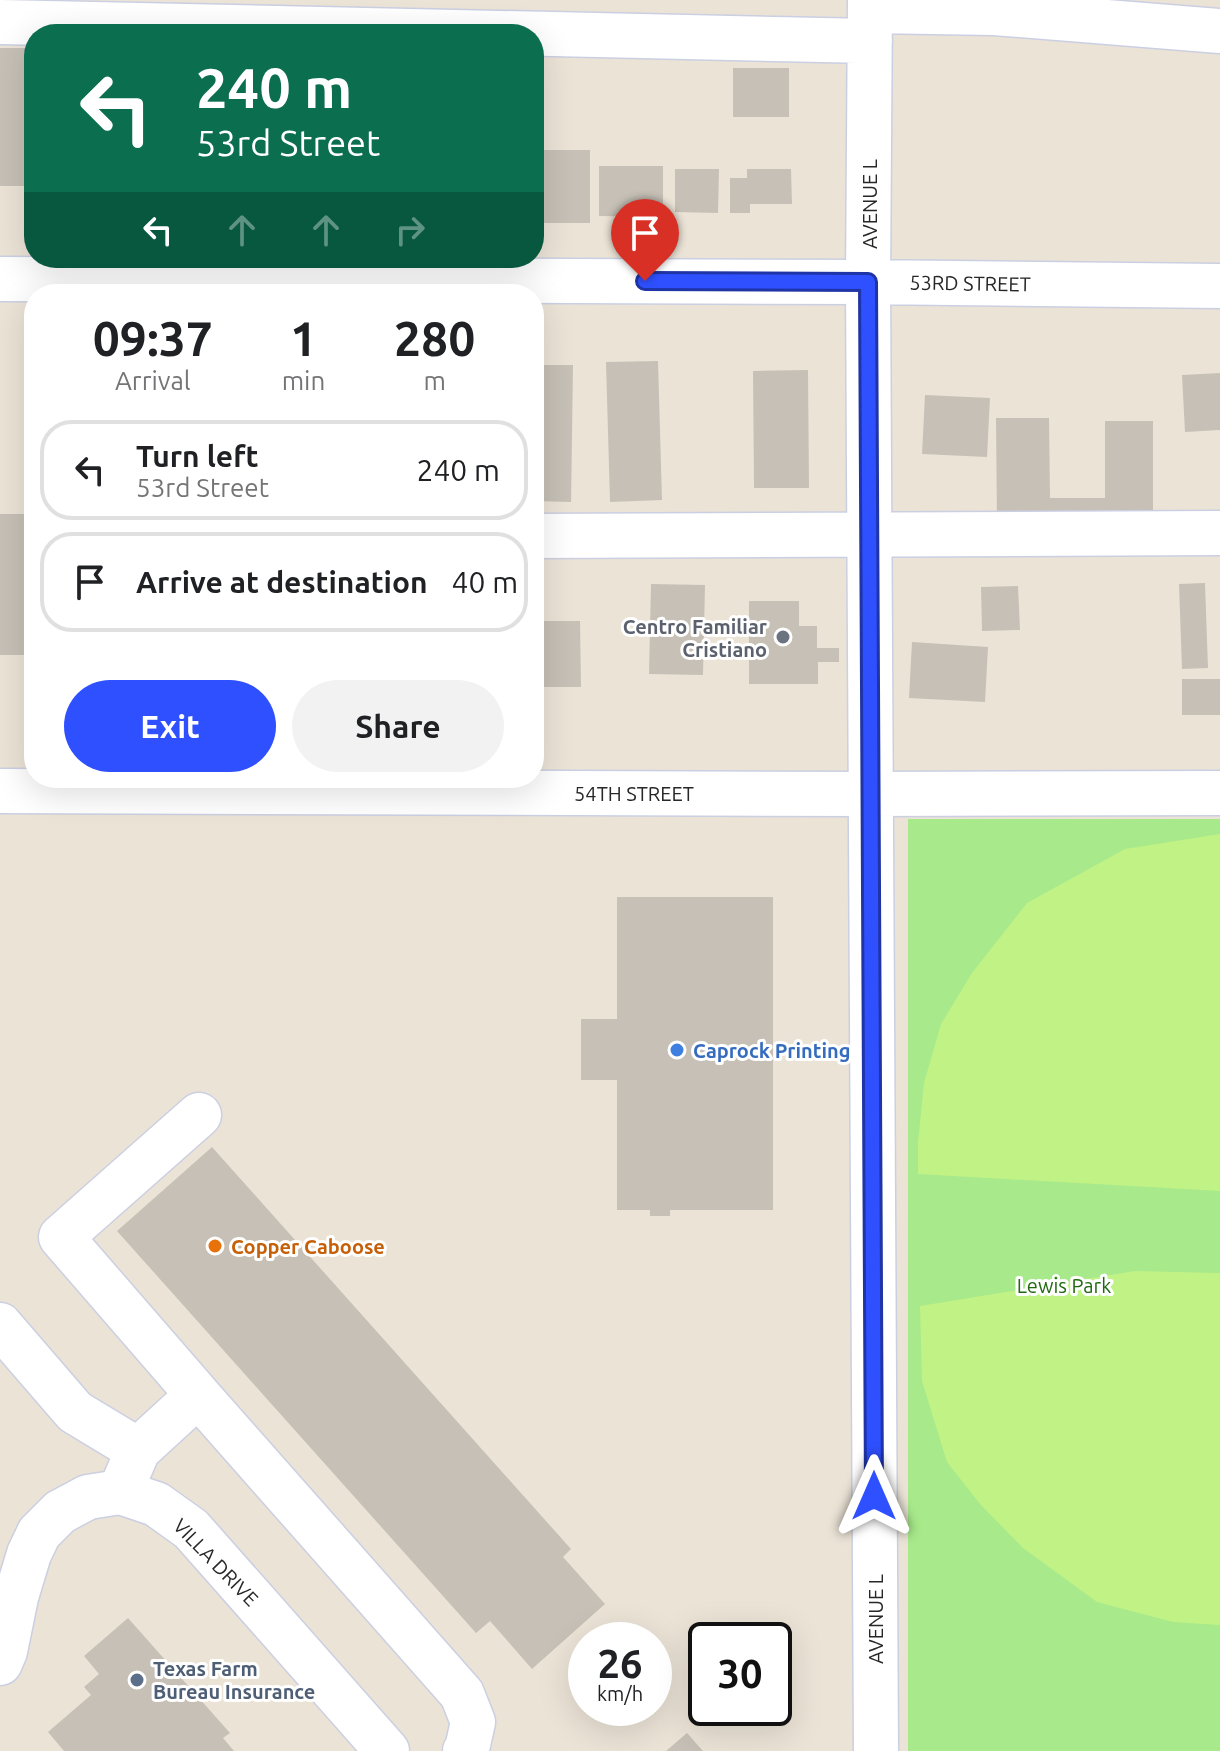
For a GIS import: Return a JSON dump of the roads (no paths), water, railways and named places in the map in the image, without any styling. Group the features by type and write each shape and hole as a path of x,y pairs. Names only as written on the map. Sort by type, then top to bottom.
{"street":[{"path":"0,22 870,17 994,13 1220,31"},
{"name":"AVENUE L","path":"870,17 868,282 876,1751"},
{"name":"53RD STREET","path":"0,279 204,284"},
{"name":"53RD STREET","path":"544,285 868,282 1220,286"},
{"path":"544,536 1220,533"},
{"name":"54TH STREET","path":"0,791 164,788"},
{"name":"54TH STREET","path":"509,788 870,794 1220,793"},
{"path":"199,1115 61,1237 462,1694 473,1722 465,1751"},
{"path":"0,1325 75,1412 138,1450"},
{"path":"0,1663 16,1597 39,1533 60,1512 88,1497 120,1492 138,1450 198,1395"},
{"name":"VILLA DRIVE","path":"120,1492 156,1504 191,1529 387,1751"}],"place":[{"name":"Centro Familiar Cristiano","path":"783,637"},
{"name":"Caprock Printing","path":"677,1050"},
{"name":"Copper Caboose","path":"215,1246"},
{"name":"Texas Farm Bureau Insurance","path":"137,1680"}],"park label":[{"name":"Lewis Park","path":"1064,1285"}]}
